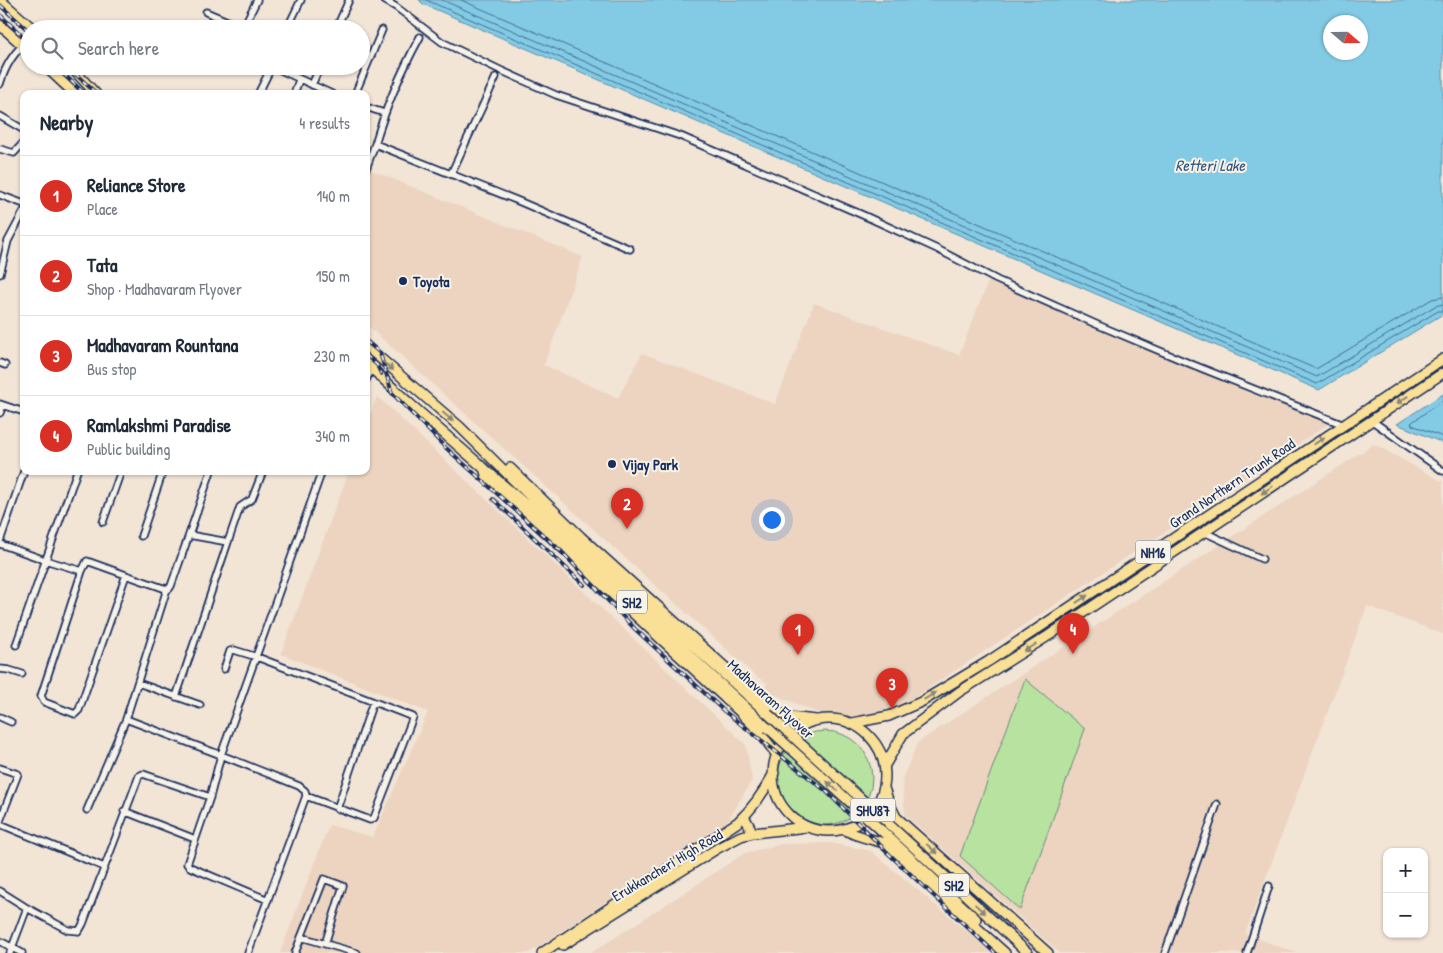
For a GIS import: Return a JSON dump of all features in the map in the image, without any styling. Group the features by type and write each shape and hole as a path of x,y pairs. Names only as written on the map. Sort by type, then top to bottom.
{"main road":[{"path":"0,0 23,20"},
{"path":"0,25 20,40"},
{"path":"55,75 71,90"},
{"path":"78,75 92,90"},
{"name":"SH2","path":"370,349 460,427 497,463"},
{"name":"Grand Northern Trunk Road","path":"852,723 889,716 921,702 989,661 1443,359"},
{"name":"SH2","path":"370,366 484,468"},
{"name":"NH16","path":"885,765 903,734 959,692 1048,636 1443,373"},
{"path":"497,463 505,463 581,537 769,707 788,717 816,720"},
{"name":"Madhavaram Flyover","path":"497,463 556,522 1028,953"},
{"path":"484,468 487,478 740,712 758,730 777,755"},
{"name":"Madhavaram Flyover","path":"484,468 1013,953"},
{"name":"SHU87","path":"834,718 852,723 867,733 873,740 879,748 885,765 884,788 879,802 870,814 858,824 844,830 825,831 807,827 792,818 782,805 775,790 774,773 777,755 786,739 799,727 816,720 834,718"},
{"name":"SHU87","path":"542,953 744,816 763,793 774,773"},
{"path":"884,788 896,817 1048,953"},
{"path":"744,816 753,833"},
{"name":"Erukkancheri High Road","path":"551,953 718,848 741,836 807,827"},
{"path":"844,830 883,843 1006,953"}],"street":[{"path":"248,20 257,0"},
{"path":"291,20 301,0"},
{"path":"340,20 349,0"},
{"path":"384,0 442,42 500,70 556,94 680,136 865,216 937,249 997,280 1183,360 1344,424"},
{"path":"206,12 225,20"},
{"path":"370,58 382,30"},
{"path":"370,158 384,113 401,71 420,37"},
{"path":"0,84 4,70 20,52"},
{"path":"260,90 268,75"},
{"path":"290,75 323,90"},
{"path":"312,85 316,75"},
{"path":"357,90 363,75"},
{"path":"451,174 496,77"},
{"path":"296,90 300,80"},
{"path":"370,108 384,113"},
{"path":"0,116 20,128"},
{"path":"375,144 630,249"},
{"path":"0,149 14,153 20,146"},
{"path":"0,195 20,202"},
{"path":"0,274 1,258 20,218"},
{"path":"0,413 1,404 20,411"},
{"path":"1371,420 1443,471"},
{"path":"23,475 0,542 45,560 82,571"},
{"path":"16,645 76,475"},
{"path":"104,522 120,475"},
{"path":"141,536 162,475"},
{"path":"87,810 126,720 167,589 171,586 210,475"},
{"path":"176,697 240,507 252,498 261,475"},
{"path":"268,900 190,868 187,861 210,797 222,755 321,475"},
{"path":"1204,532 1262,560"},
{"path":"189,535 228,542"},
{"path":"126,575 79,710 75,714 44,702 41,696 82,571 89,561 167,589"},
{"path":"224,669 230,651 234,650 411,716 413,720 374,818 370,820 306,796"},
{"path":"0,670 9,670 22,674"},
{"path":"138,684 200,705"},
{"path":"337,809 373,702"},
{"path":"0,717 12,722"},
{"path":"126,720 222,755 299,786 305,791 306,796 248,953"},
{"path":"0,768 18,774 0,822 104,867"},
{"path":"0,891 68,930 79,931 137,778 143,774 210,797"},
{"path":"1165,953 1217,804"},
{"path":"124,811 195,839"},
{"path":"295,953 322,881 325,879 340,884 343,886 343,889 325,944"},
{"path":"1247,953 1269,886"},
{"path":"11,950 27,908"},
{"path":"301,937 357,953"},
{"path":"0,941 11,950 22,953"}],"shaded area":[{"path":"370,170 583,257 544,365 618,398 642,353 775,404 814,303 959,355 990,277 1333,421 903,705 891,707 886,711 832,719 764,690 767,683 757,677 370,328"},
{"path":"377,396 746,745 752,780 728,821 529,953 280,953 329,825 373,837 428,712 281,654 348,475 370,475 370,415"},
{"path":"1374,444 1443,482 1443,634 1367,606 1245,934 1297,953 1060,953 905,815 902,779 918,742"},
{"path":"831,843 871,851 993,953 591,953 745,853 781,844"}],"green space":[{"path":"1025,679 1085,729 1020,910 960,856"},
{"path":"825,731 843,734 858,745 869,760 872,778 869,796 858,811 843,822 825,825 807,822 792,811 781,796 778,778 781,760 792,745 807,734"}],"water":[{"name":"Retteri Lake","path":"419,0 1443,0 1443,314 1319,390 423,4"},
{"path":"1443,394 1443,443 1397,424"}],"railway":[{"path":"0,5 20,23"},
{"path":"0,15 20,34"},
{"path":"65,75 81,90"},
{"path":"77,75 93,90"},
{"path":"370,344 380,353 392,393 445,447 561,551 635,629 724,711 826,791 889,854 995,953"},
{"path":"370,359 377,365 381,374"},
{"path":"493,499 584,585"}],"place":[{"name":"Toyota","path":"403,281"},
{"name":"Vijay Park","path":"612,464"},
{"name":"Tata","path":"627,529"},
{"name":"Ramlakshmi Paradise","path":"1073,654"},
{"name":"Reliance Store","path":"798,655"},
{"name":"Madhavaram Rountana","path":"892,709"}]}
